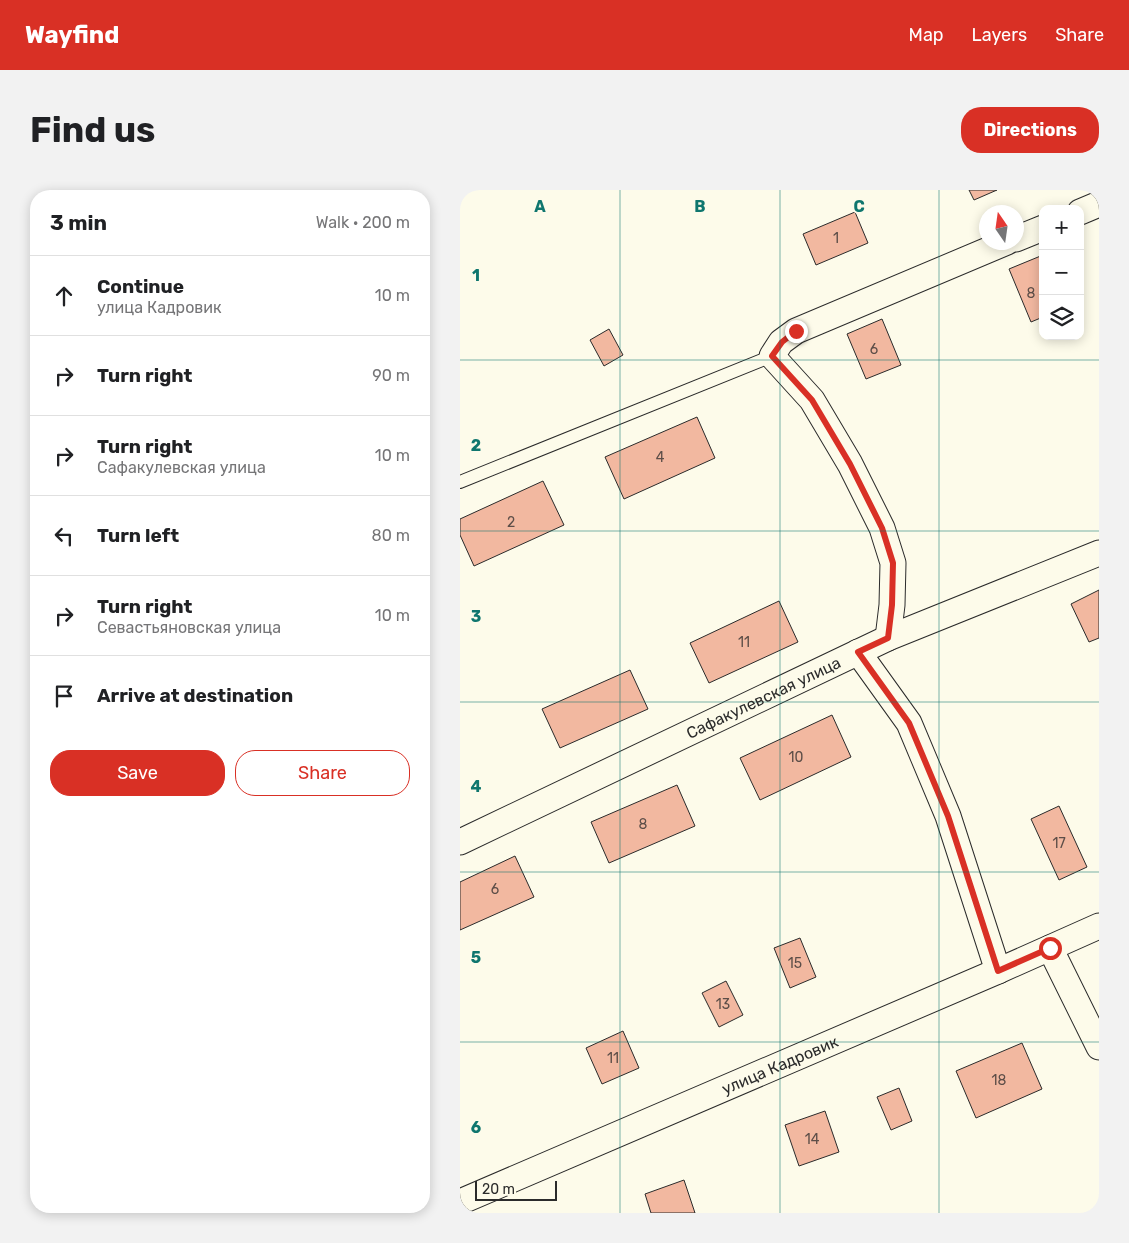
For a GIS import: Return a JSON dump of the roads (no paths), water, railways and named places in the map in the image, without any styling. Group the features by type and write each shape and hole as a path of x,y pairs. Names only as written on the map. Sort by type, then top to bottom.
{"street":[{"path":"1084,210 1099,204"},
{"path":"1024,236 1039,230"},
{"path":"888,638 892,605 893,563 882,528 850,464 812,400 772,356 782,342 796,331 988,250"},
{"name":"Сафакулевская улица","path":"460,842 888,638 1099,553"},
{"path":"858,652 909,723 948,816 998,971"},
{"name":"улица Кадровик","path":"460,1202 1099,926"},
{"path":"1050,948 1099,1047"}],"lane":[{"path":"460,482 772,356"}]}
